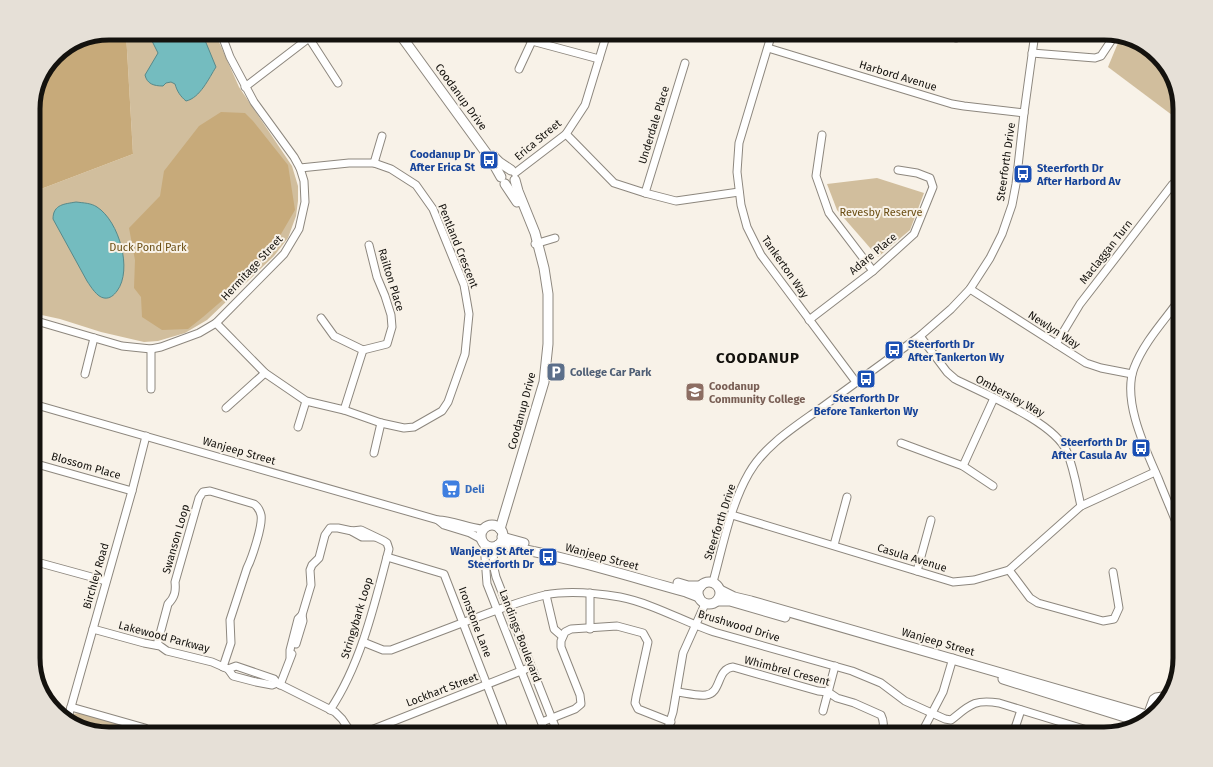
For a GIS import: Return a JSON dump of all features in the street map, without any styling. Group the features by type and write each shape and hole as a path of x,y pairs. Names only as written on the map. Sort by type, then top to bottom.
{"main road":[{"name":"Coodanup Drive","path":"404,40 488,156 512,193 520,207 536,244"},
{"name":"Coodanup Drive","path":"409,40 495,158 514,174 518,191 531,222 542,275 544,300 542,365 529,416 501,510 498,537"},
{"path":"504,171 514,174 510,185 503,180 504,171"},
{"path":"488,526 498,537 490,547 482,541 481,535 483,529 488,526"},
{"name":"Wanjeep Street","path":"498,537 688,586 700,586"},
{"name":"Wanjeep Street","path":"498,537 543,553 686,592 702,601"},
{"path":"706,582 713,582 716,584 720,590 720,596 717,601 712,604 702,601 698,591 700,586 706,582"},
{"name":"Wanjeep Street","path":"720,590 734,597 1140,717"},
{"name":"Wanjeep Street","path":"717,601 730,601 952,661"}],"street":[{"name":"Hermitage Street","path":"40,322 122,346 151,349 161,347 193,336 216,323 284,254 292,242 299,229 305,202 304,181 300,168 294,157 254,102 230,57 224,40"},
{"path":"246,87 306,40"},
{"path":"310,40 338,83"},
{"name":"Erica Street","path":"514,174 566,134 585,105 605,40"},
{"name":"Tankerton Way","path":"770,40 739,143 737,172 739,192 747,226 761,255 856,382"},
{"name":"Steerforth Drive","path":"713,582 741,488 749,472 758,460 782,436 920,336 951,309 970,289 990,258 1002,234 1016,184 1034,40"},
{"path":"519,69 532,41 600,59"},
{"path":"1032,53 1094,58 1101,56 1111,41"},
{"name":"Harbord Avenue","path":"768,48 952,104 1024,113"},
{"name":"Underdale Place","path":"645,193 685,63"},
{"path":"566,134 614,183 676,201 739,192"},
{"path":"822,135 816,176 829,213 872,270"},
{"path":"374,163 382,136"},
{"name":"Pentland Crescent","path":"216,323 265,373 306,401 344,410 404,428 414,427 442,411 448,402 465,354 469,314 464,285 433,209 416,185 391,169 374,163 349,163 300,168"},
{"name":"Adare Place","path":"809,320 872,270 914,234 933,187 930,178 917,173 898,170"},
{"name":"Maclaggan Turn","path":"1056,344 1080,304 1173,183"},
{"path":"536,244 555,238"},
{"name":"Railton Place","path":"363,350 387,344 392,327 389,306 377,277 369,245"},
{"name":"Newlyn Way","path":"970,289 1086,363 1101,368 1132,374"},
{"path":"1173,309 1143,350 1132,374 1131,389 1137,424 1143,443 1173,515"},
{"path":"321,318 334,336 363,350 344,410"},
{"name":"Ombersley Way","path":"920,336 947,372 955,379 1029,416 1053,433 1066,451 1081,506"},
{"path":"85,374 94,338"},
{"path":"151,349 151,389"},
{"path":"226,408 265,373"},
{"path":"963,466 994,398"},
{"path":"298,427 306,401"},
{"name":"Wanjeep Street","path":"40,406 438,520 446,520 473,528 483,529"},
{"path":"374,453 381,422"},
{"name":"Birchley Road","path":"68,714 132,491 146,436"},
{"path":"901,443 963,466 993,486"},
{"name":"Blossom Place","path":"40,465 132,491"},
{"name":"Casula Avenue","path":"732,516 834,545 953,582 974,580 1009,570 1081,506 1155,472"},
{"name":"Swanson Loop","path":"157,645 168,604 176,590 175,582 199,498 203,492 210,492 254,504 257,506 261,515 261,523 251,560 230,620 231,643 225,668"},
{"path":"834,545 846,497"},
{"name":"Wanjeep Street","path":"438,520 444,525 470,533 482,541"},
{"path":"917,571 931,520"},
{"name":"Stringybark Loop","path":"278,684 294,651 303,622 302,615 311,586 310,570 312,565 319,558 325,535 330,528 352,531 361,530 374,537 382,539 387,543 389,549 363,642 337,700 330,710"},
{"name":"Landings Boulevard","path":"498,537 493,564 496,577 554,727"},
{"name":"Landings Boulevard","path":"482,541 488,584 543,727"},
{"name":"Ironstone Lane","path":"387,557 444,574 503,727"},
{"path":"40,563 106,581"},
{"path":"1009,570 1030,598 1038,603 1103,621 1114,620 1119,608 1113,572"},
{"path":"590,593 590,629"},
{"name":"Brushwood Drive","path":"363,642 383,650 391,650 508,606 546,595 590,593 647,604 695,625 835,666 881,683 905,702 945,719 951,720 967,707 977,702 988,701 1077,727"},
{"path":"546,595 554,629 562,636"},
{"path":"668,727 678,692 683,653 695,625 702,601"},
{"path":"542,722 575,709 581,704 581,700 561,646 562,636 567,630 617,626 643,634 646,636 648,642 637,687 636,706 641,711 670,722"},
{"name":"Lakewood Parkway","path":"93,629 144,643 157,645 167,651 212,662 225,668 236,666 269,676 278,684 339,715 347,727"},
{"path":"924,727 943,692 952,661"},
{"path":"823,711 835,666"},
{"name":"Lockhart Street","path":"379,727 532,667"},
{"name":"Whimbrel Cresent","path":"678,692 706,695 712,693 716,688 723,672 727,668 733,667 818,691 828,692 837,698 854,703 881,715 884,720 884,727"},
{"path":"1150,710 1153,699 1162,696"},
{"path":"71,706 142,727"},
{"path":"1015,727 1021,710"}],"green space":[{"name":"Duck Pond Park","path":"126,40 218,40 239,87 292,166 298,186 296,216 288,238 274,256 207,320 185,333 158,341 144,342 101,332 60,319 40,315 40,189 133,154"},
{"path":"126,40 133,154 40,189 41,95 45,82 60,60 82,45 95,41"},
{"path":"1119,42 1131,45 1146,54 1164,74 1172,95 1173,116 1108,67"},
{"path":"221,112 245,113 288,165 295,210 270,253 232,292 188,329 162,330 142,317 141,297 134,288 135,260 129,228 160,196 164,171 199,126"},
{"name":"Revesby Reserve","path":"877,178 924,193 910,230 878,257 837,210 827,184"},
{"path":"79,713 128,727 91,725 74,718 71,716 72,714"}],"water":[{"path":"152,40 205,40 216,67 200,92 196,96 186,101 179,93 175,84 171,82 166,83 163,86 157,86 147,81 145,75 158,53"},
{"path":"76,202 90,204 97,207 112,223 117,234 124,259 124,271 122,282 117,291 110,297 101,297 92,289 53,219 57,208 64,204"}],"place":[{"name":"Coodanup Dr After Erica St","path":"489,160"},
{"name":"Steerforth Dr After Harbord Av","path":"1023,174"},
{"name":"Steerforth Dr After Tankerton Wy","path":"894,350"},
{"name":"College Car Park","path":"556,372"},
{"name":"Steerforth Dr Before Tankerton Wy","path":"866,379"},
{"name":"Coodanup Community College","path":"695,392"},
{"name":"Steerforth Dr After Casula Av","path":"1141,448"},
{"name":"Deli","path":"451,489"},
{"name":"Wanjeep St After Steerforth Dr","path":"548,557"}],"district":[{"name":"COODANUP","path":"758,358"}]}
